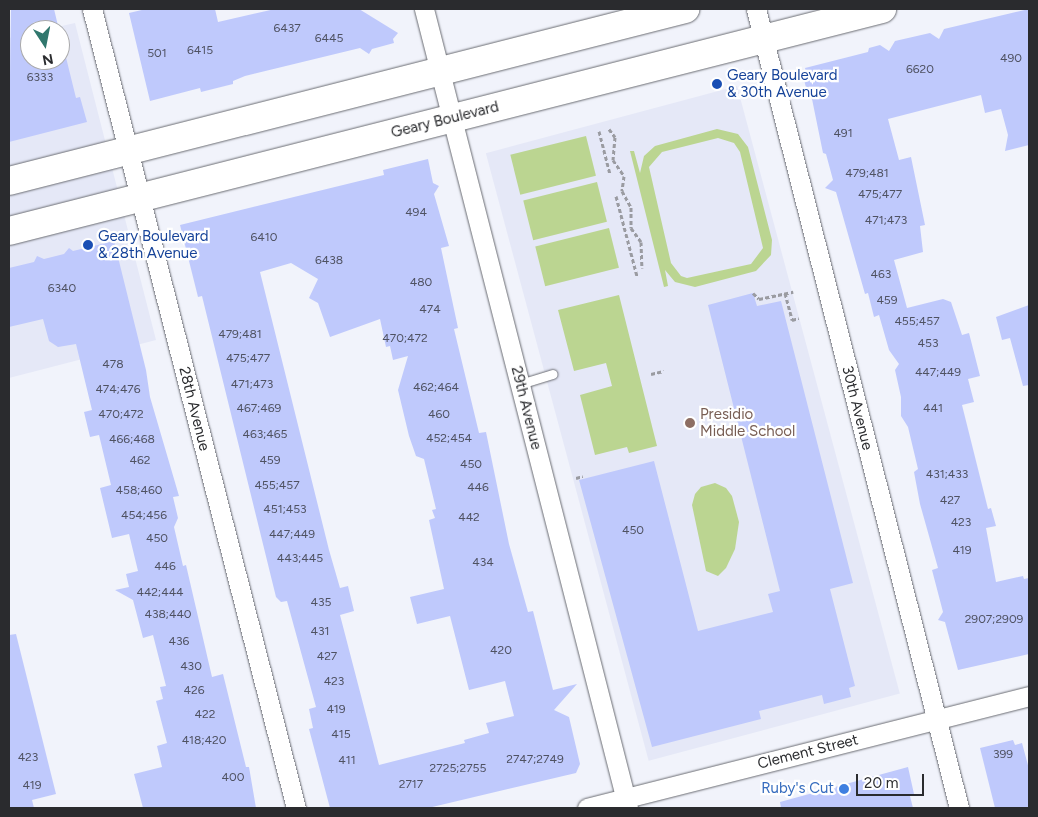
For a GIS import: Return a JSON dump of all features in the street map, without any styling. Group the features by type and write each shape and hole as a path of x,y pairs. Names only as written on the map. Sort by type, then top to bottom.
{"main road":[{"path":"9,181 685,9"},
{"name":"Geary Boulevard","path":"9,231 882,9"}],"street":[{"name":"28th Avenue","path":"92,9 296,808"},
{"name":"29th Avenue","path":"424,9 627,803"},
{"name":"30th Avenue","path":"756,9 959,808"},
{"name":"Clement Street","path":"588,808 627,803 936,719 1029,696"}],"lane":[{"path":"520,384 553,374"}],"path":[{"path":"608,129 614,137 613,160 624,176 622,191 632,208 632,228 641,242 642,268"},
{"path":"599,131 610,174"},
{"path":"616,196 637,276"},
{"path":"753,293 759,299 793,292"},
{"path":"785,293 792,320 799,318"},
{"path":"650,374 664,371"},
{"path":"576,478 584,476"}],"shaded area":[{"path":"75,23 156,340 9,378 9,38 20,35 20,70 70,70 70,24"},
{"name":"Presidio Middle School","path":"737,86 900,694 649,761 486,153"}],"green space":[{"path":"717,129 738,134 748,147 772,240 771,255 756,271 695,287 675,282 665,270 668,286 664,287 630,151 634,151 640,173 644,156 655,146","holes":["718,138 734,143 740,152 763,248 751,264 687,278 681,276 671,263 649,167 662,152"]},
{"path":"586,136 596,176 520,195 510,155"},
{"path":"597,182 607,222 533,240 523,200"},
{"path":"609,228 619,268 545,286 535,246"},
{"path":"619,295 657,446 629,453 627,447 595,455 580,395 612,386 606,363 574,371 558,310"},
{"path":"715,483 726,488 732,496 739,522 735,549 726,568 718,576 706,571 692,505 695,494 701,487"}],"building":[{"path":"11,9 54,9 57,20 20,20 20,70 69,70 76,98 80,97 87,122 9,142"},
{"path":"146,9 215,9 218,22 275,9 359,9 398,33 393,39 394,43 372,49 369,54 360,48 245,76 233,81 233,84 201,92 200,88 150,101 129,13"},
{"path":"1029,9 1029,145 1005,151 1008,135 1001,109 985,113 981,95 888,119 899,160 911,157 925,225 920,226 923,252 894,260 907,308 943,299 951,302 962,335 969,333 980,376 968,379 974,402 962,405 988,509 991,508 996,526 986,528 996,582 1023,576 1024,579 1029,578 1029,654 958,670 945,622 938,620 943,612 932,570 938,568 920,504 914,472 918,469 908,427 901,416 901,397 895,370 899,364 889,350 879,315 874,317 868,293 865,294 836,192 825,188 833,180 826,154 823,153 812,99 809,99 804,80 807,77 805,68 868,52 869,48 880,45 889,51 895,41 930,33 939,39 944,29"},
{"path":"428,159 433,183 439,186 434,194 449,246 441,248 458,328 454,329 479,433 486,432 509,544 528,612 533,611 553,690 577,684 554,710 569,717 580,764 576,773 428,808 330,808 309,729 313,728 309,709 316,707 287,601 281,602 276,597 202,296 198,297 180,225 384,175 383,170","holes":["291,263 318,279 309,298 318,303 330,337 380,319 386,347 390,346 393,360 408,356 398,390 416,456 424,459 436,509 432,510 435,518 429,520 444,589 410,597 417,624 450,616 469,690 505,681 514,716 486,723 489,733 464,740 465,743 379,765 340,615 354,611 348,586 340,588 329,550 260,272"]},
{"path":"114,241 146,370 150,397 179,496 173,497 178,518 174,527 183,566 186,565 212,677 223,674 246,767 249,767 256,808 143,808 134,774 162,767 157,746 167,743 156,701 163,699 160,687 166,686 153,635 143,638 133,600 115,590 129,587 126,574 138,571 129,534 112,538 100,488 111,485 99,435 90,437 84,412 92,410 76,344 58,347 49,341 43,319 9,327 9,268 34,262 37,256 44,259 64,254 69,248 73,251"},
{"path":"753,293 757,306 781,301 853,583 830,589 855,686 849,688 851,697 824,704 822,695 759,711 761,719 652,747 579,480 654,461 698,631 773,612 768,594 780,591 708,305"},
{"path":"1029,305 1029,385 1023,386 1010,338 1002,340 996,317"},
{"path":"16,634 56,794 32,800 34,808 9,808 9,635"},
{"path":"1013,740 1015,745 1022,743 1029,769 1029,808 995,808 980,748"},
{"path":"908,767 914,794 910,796 913,808 781,808 780,802"}],"place":[{"name":"Geary Boulevard & 30th Avenue","path":"717,84"},
{"name":"Geary Boulevard & 28th Avenue","path":"88,245"},
{"name":"Presidio Middle School","path":"690,423"},
{"name":"Ruby's Cut","path":"844,789"}]}
